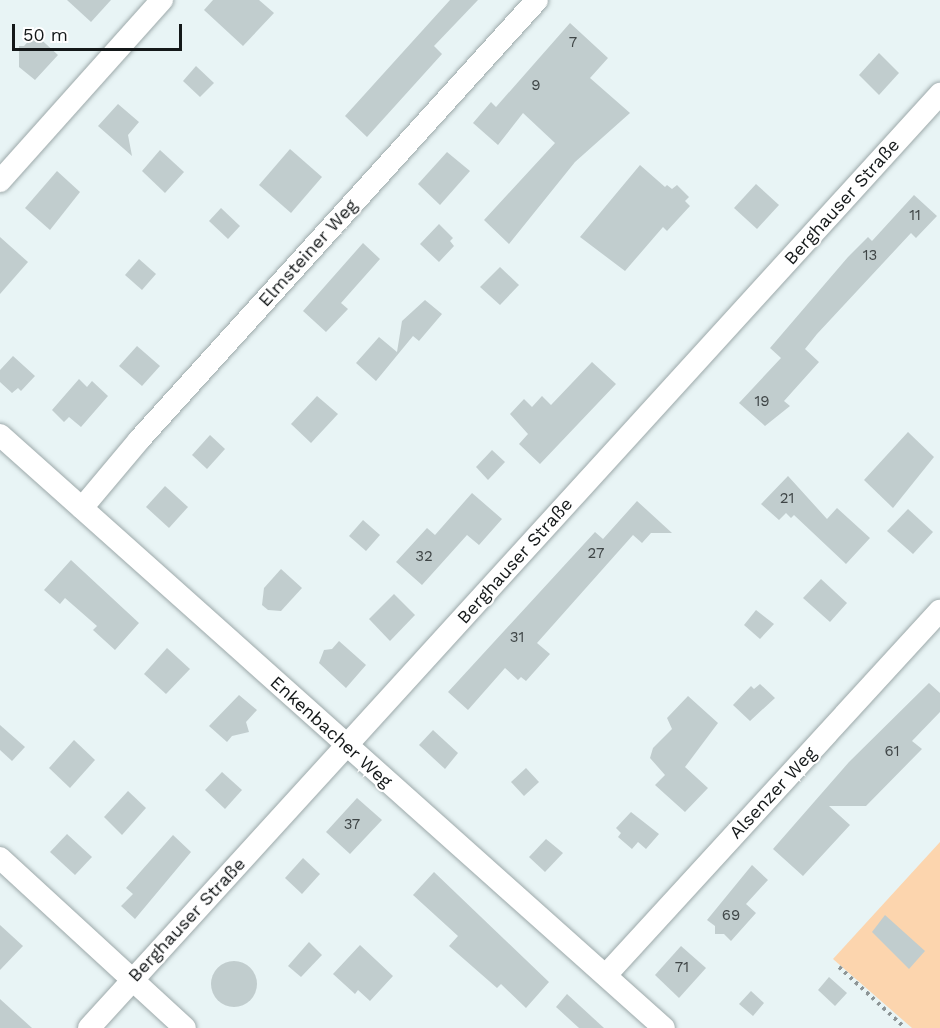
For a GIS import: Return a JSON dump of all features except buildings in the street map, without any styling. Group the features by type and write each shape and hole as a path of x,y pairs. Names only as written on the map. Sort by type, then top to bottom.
{"street":[{"path":"0,181 162,0"},
{"name":"Elmsteiner Weg","path":"82,508 146,432 537,0"},
{"name":"Berghauser Straße","path":"89,1028 940,94"},
{"name":"Enkenbacher Weg","path":"0,435 664,1028"},
{"name":"Alsenzer Weg","path":"606,975 940,611"},
{"path":"0,858 185,1028"}],"path":[{"path":"839,967 905,1028"}],"shaded area":[{"path":"940,842 940,1028 912,1028 833,959"}]}
